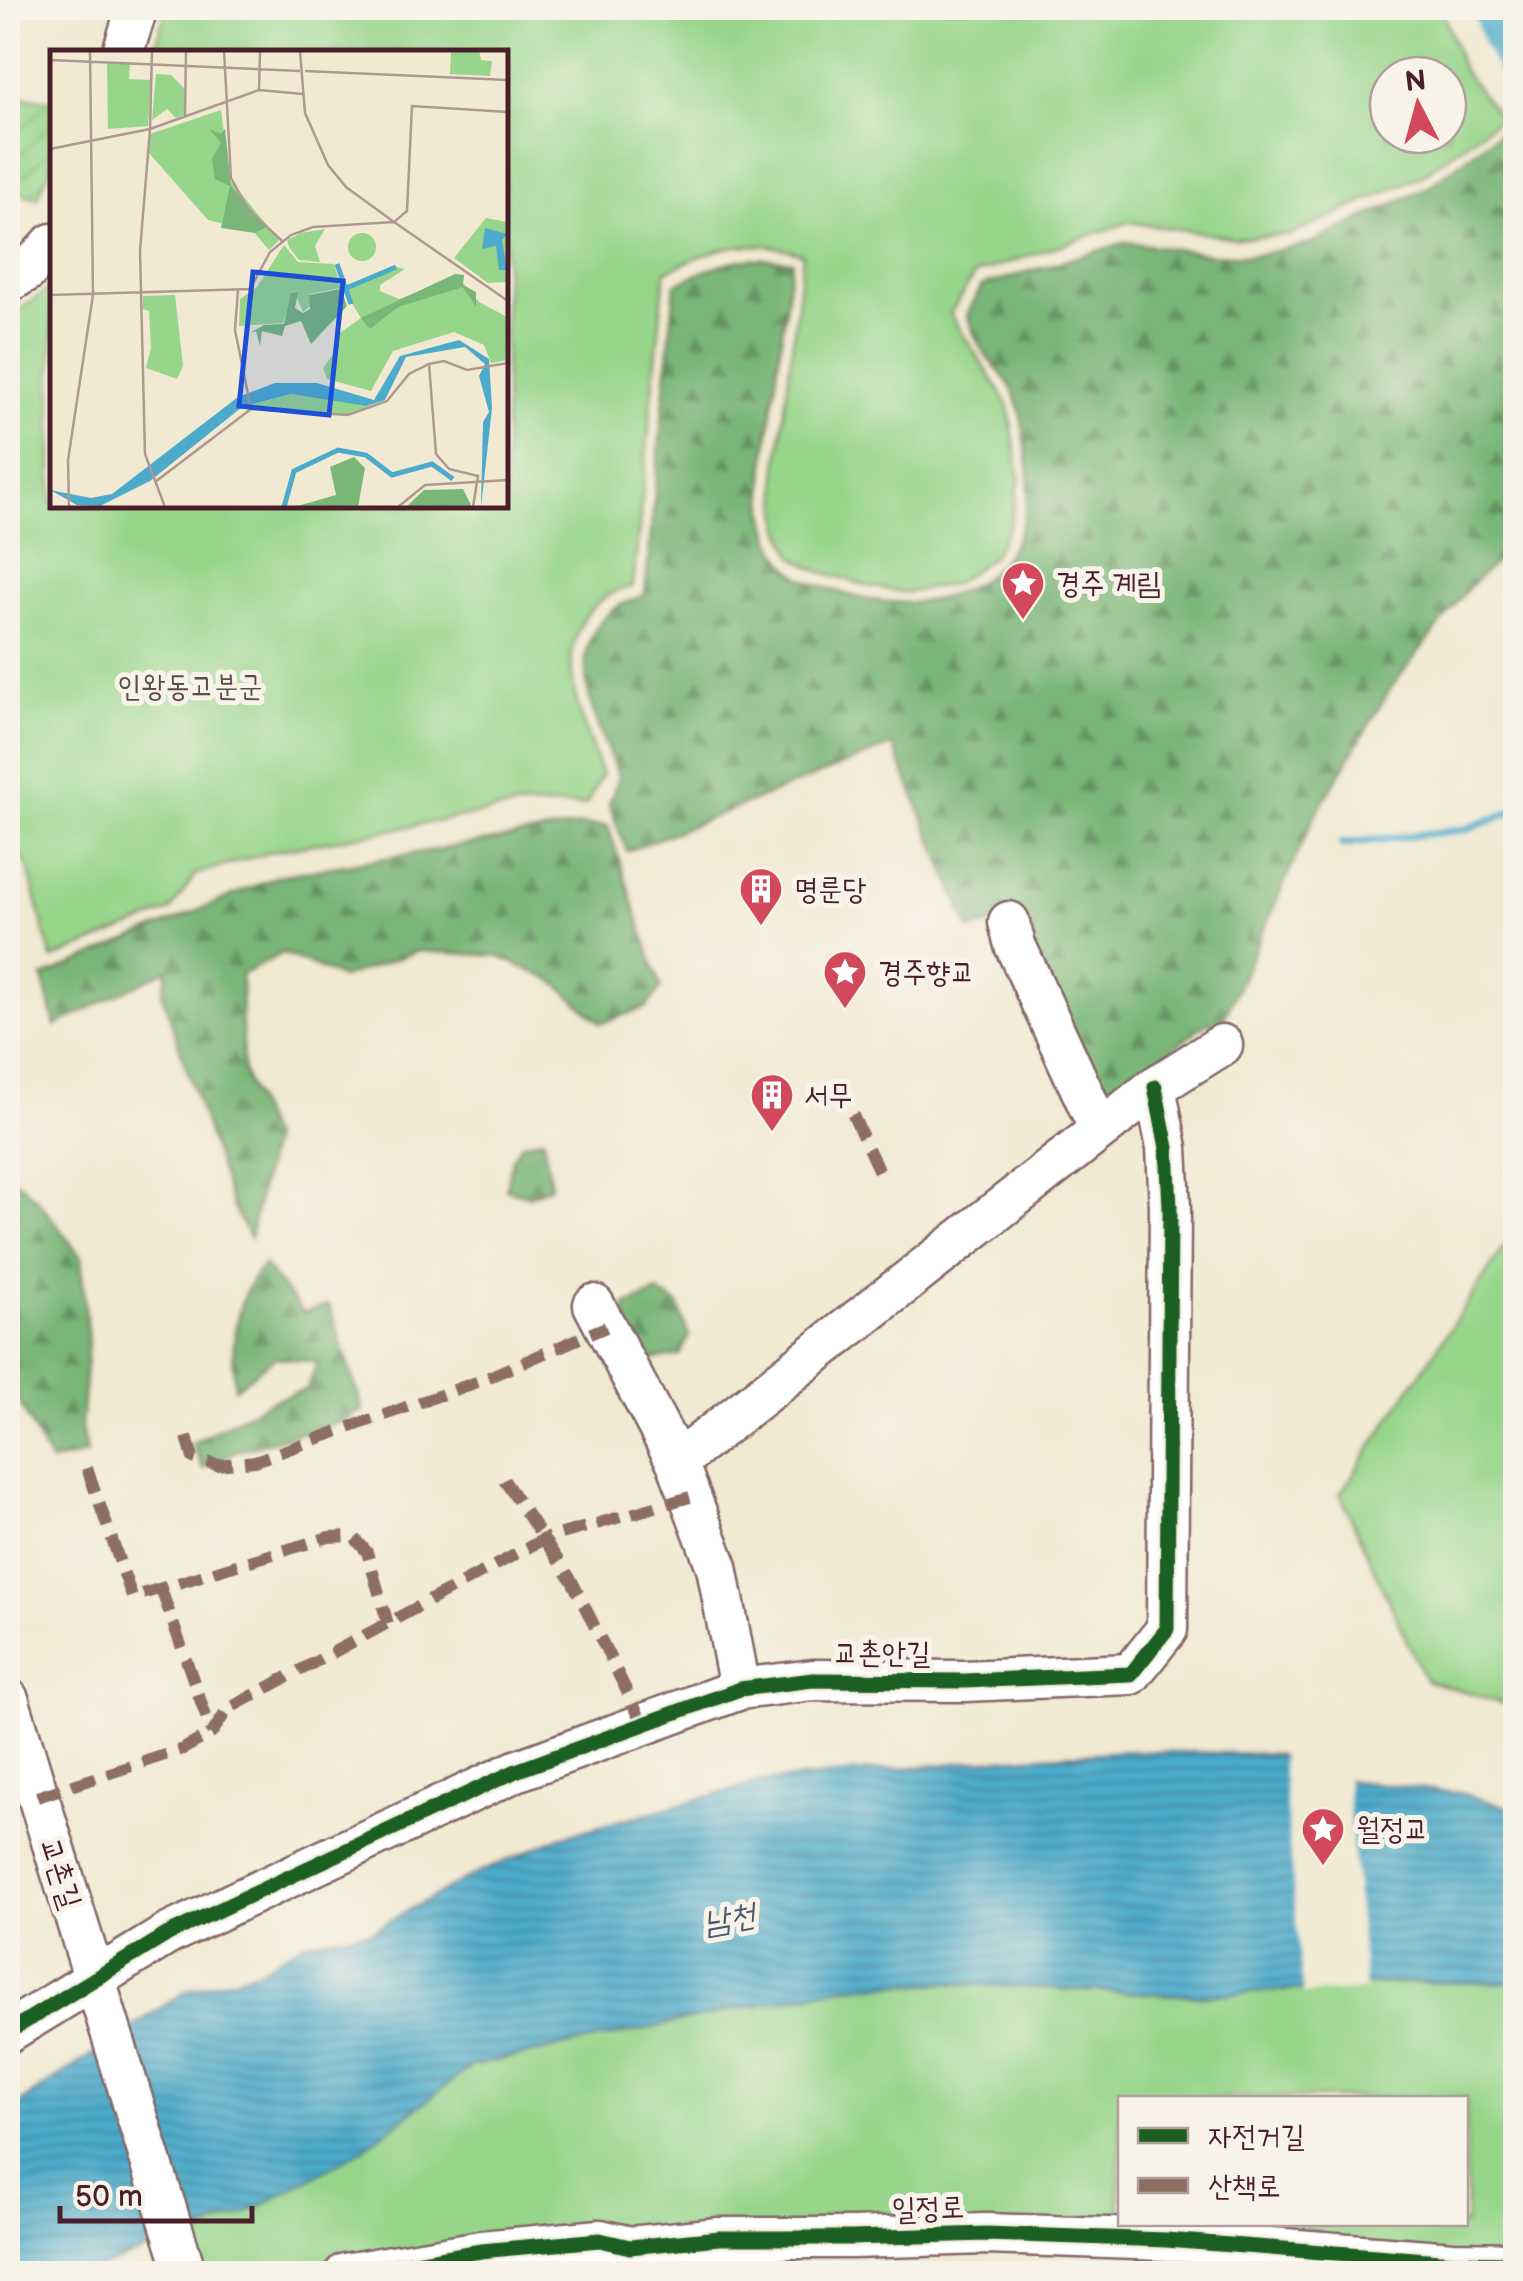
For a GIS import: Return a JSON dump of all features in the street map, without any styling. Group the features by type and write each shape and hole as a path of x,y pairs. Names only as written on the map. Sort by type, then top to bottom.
{"street":[{"path":"124,50 136,8"},
{"path":"8,282 27,270 50,246"},
{"path":"1009,922 1015,946 1100,1130"},
{"path":"678,1462 1156,1086 1222,1045"},
{"name":"교촌안길","path":"8,2032 97,1984 168,1934 516,1771 740,1688 813,1680 965,1681 1131,1674 1168,1629 1170,1207 1167,1148 1156,1086"},
{"path":"594,1305 678,1462 718,1568 740,1688"},
{"name":"교촌길","path":"8,1699 22,1804 97,1984 186,2272"},
{"name":"일정로","path":"345,2274 481,2251 600,2240 630,2246 719,2238 986,2234 1166,2240 1453,2262 1516,2262"}],"green space":[{"name":"인왕동고분군","path":"166,8 1442,8 1457,55 1368,55 1368,155 1450,155 1421,176 1291,235 1236,238 1129,222 975,274 950,314 1008,404 1020,479 1010,525 992,557 953,584 905,593 816,570 793,556 780,524 777,474 803,254 765,245 732,247 665,272 633,586 607,596 586,616 576,636 572,658 578,706 602,774 586,805 517,807 274,851 196,874 170,911 52,959 27,865 8,844 8,317 50,288 50,508 508,508 508,50 155,50"},
{"name":"인왕동고분군","path":"1468,77 1500,118 1468,141"},
{"path":"8,96 50,100 50,170 38,198 8,189"},
{"name":"경주 계림","path":"1504,129 1515,147 1515,543 1468,588 1390,689 1314,817 1219,1029 1209,1021 1101,1103 1012,918 970,930 893,745 627,851 609,804 619,777 593,712 586,665 589,643 599,624 617,607 645,594 675,285 745,259 792,261 765,468 764,504 772,539 790,569 815,584 873,600 907,602 939,598 967,588 992,571 1011,548 1024,517 1029,472 1018,405 1013,391 981,348 967,314 982,286 1127,242 1251,256 1310,244 1427,188"},
{"path":"586,825 608,826 661,988 647,1007 601,1023 554,981 498,956 417,951 342,978 283,953 241,975 243,1071 271,1140 250,1238 232,1206 162,994 168,969 55,1026 43,977 278,876"},
{"path":"543,1138 551,1186 530,1196 506,1189 512,1158 522,1143"},
{"path":"8,1173 38,1200 81,1257 88,1342 81,1426 86,1454 50,1462 8,1380"},
{"path":"1515,1231 1515,1707 1425,1680 1340,1494"},
{"path":"264,1265 303,1313 329,1305 363,1410 344,1421 236,1451 203,1468 192,1443 271,1401 307,1389 318,1362 275,1357 235,1388 236,1322 246,1291"},
{"path":"658,1292 678,1304 689,1336 680,1355 645,1361 629,1334 625,1306"},
{"path":"1515,1982 1515,2263 1024,2235 345,2273 186,2274 176,2241 244,2215 472,2066 843,1987 942,1983 1201,1996 1396,1983"}],"water":[{"name":"남천","path":"1128,1751 1274,1754 1350,1781 1460,1793 1515,1809 1515,1982 1396,1983 1201,1996 942,1983 843,1987 472,2066 359,2152 244,2215 84,2273 8,2274 8,2111 186,1991 255,1972 307,1941 371,1931 467,1878 560,1837 762,1782 996,1759"}],"pier":[{"name":"월정교","path":"1281,1751 1346,1774 1365,1990 1303,1994"}],"waterway":[{"path":"1486,8 1496,38 1516,75"},
{"path":"1342,844 1467,829 1516,810"}],"marked path":[{"path":"837,1081 881,1176"},
{"path":"187,1437 193,1458 217,1465 255,1461 477,1382 606,1327"},
{"path":"87,1468 132,1597 329,1537 353,1536 367,1552 388,1624"},
{"path":"504,1480 572,1581 643,1724"},
{"path":"37,1797 183,1749 212,1733 228,1709 544,1539 690,1497"},
{"path":"161,1589 212,1733"}],"cycle path":[{"path":"8,2032 168,1934 244,1898 516,1771 740,1689 813,1680 965,1681 1131,1674 1167,1629 1170,1207 1167,1148 1155,1087"},
{"path":"345,2274 481,2251 600,2240 630,2247 719,2238 987,2234 1166,2240 1453,2262 1516,2263"}],"place":[{"name":"경주 계림","path":"1023,621"},
{"name":"명룬당","path":"761,927"},
{"name":"경주향교","path":"845,1010"},
{"name":"서무","path":"772,1133"},
{"name":"월정교","path":"1323,1867"}]}
